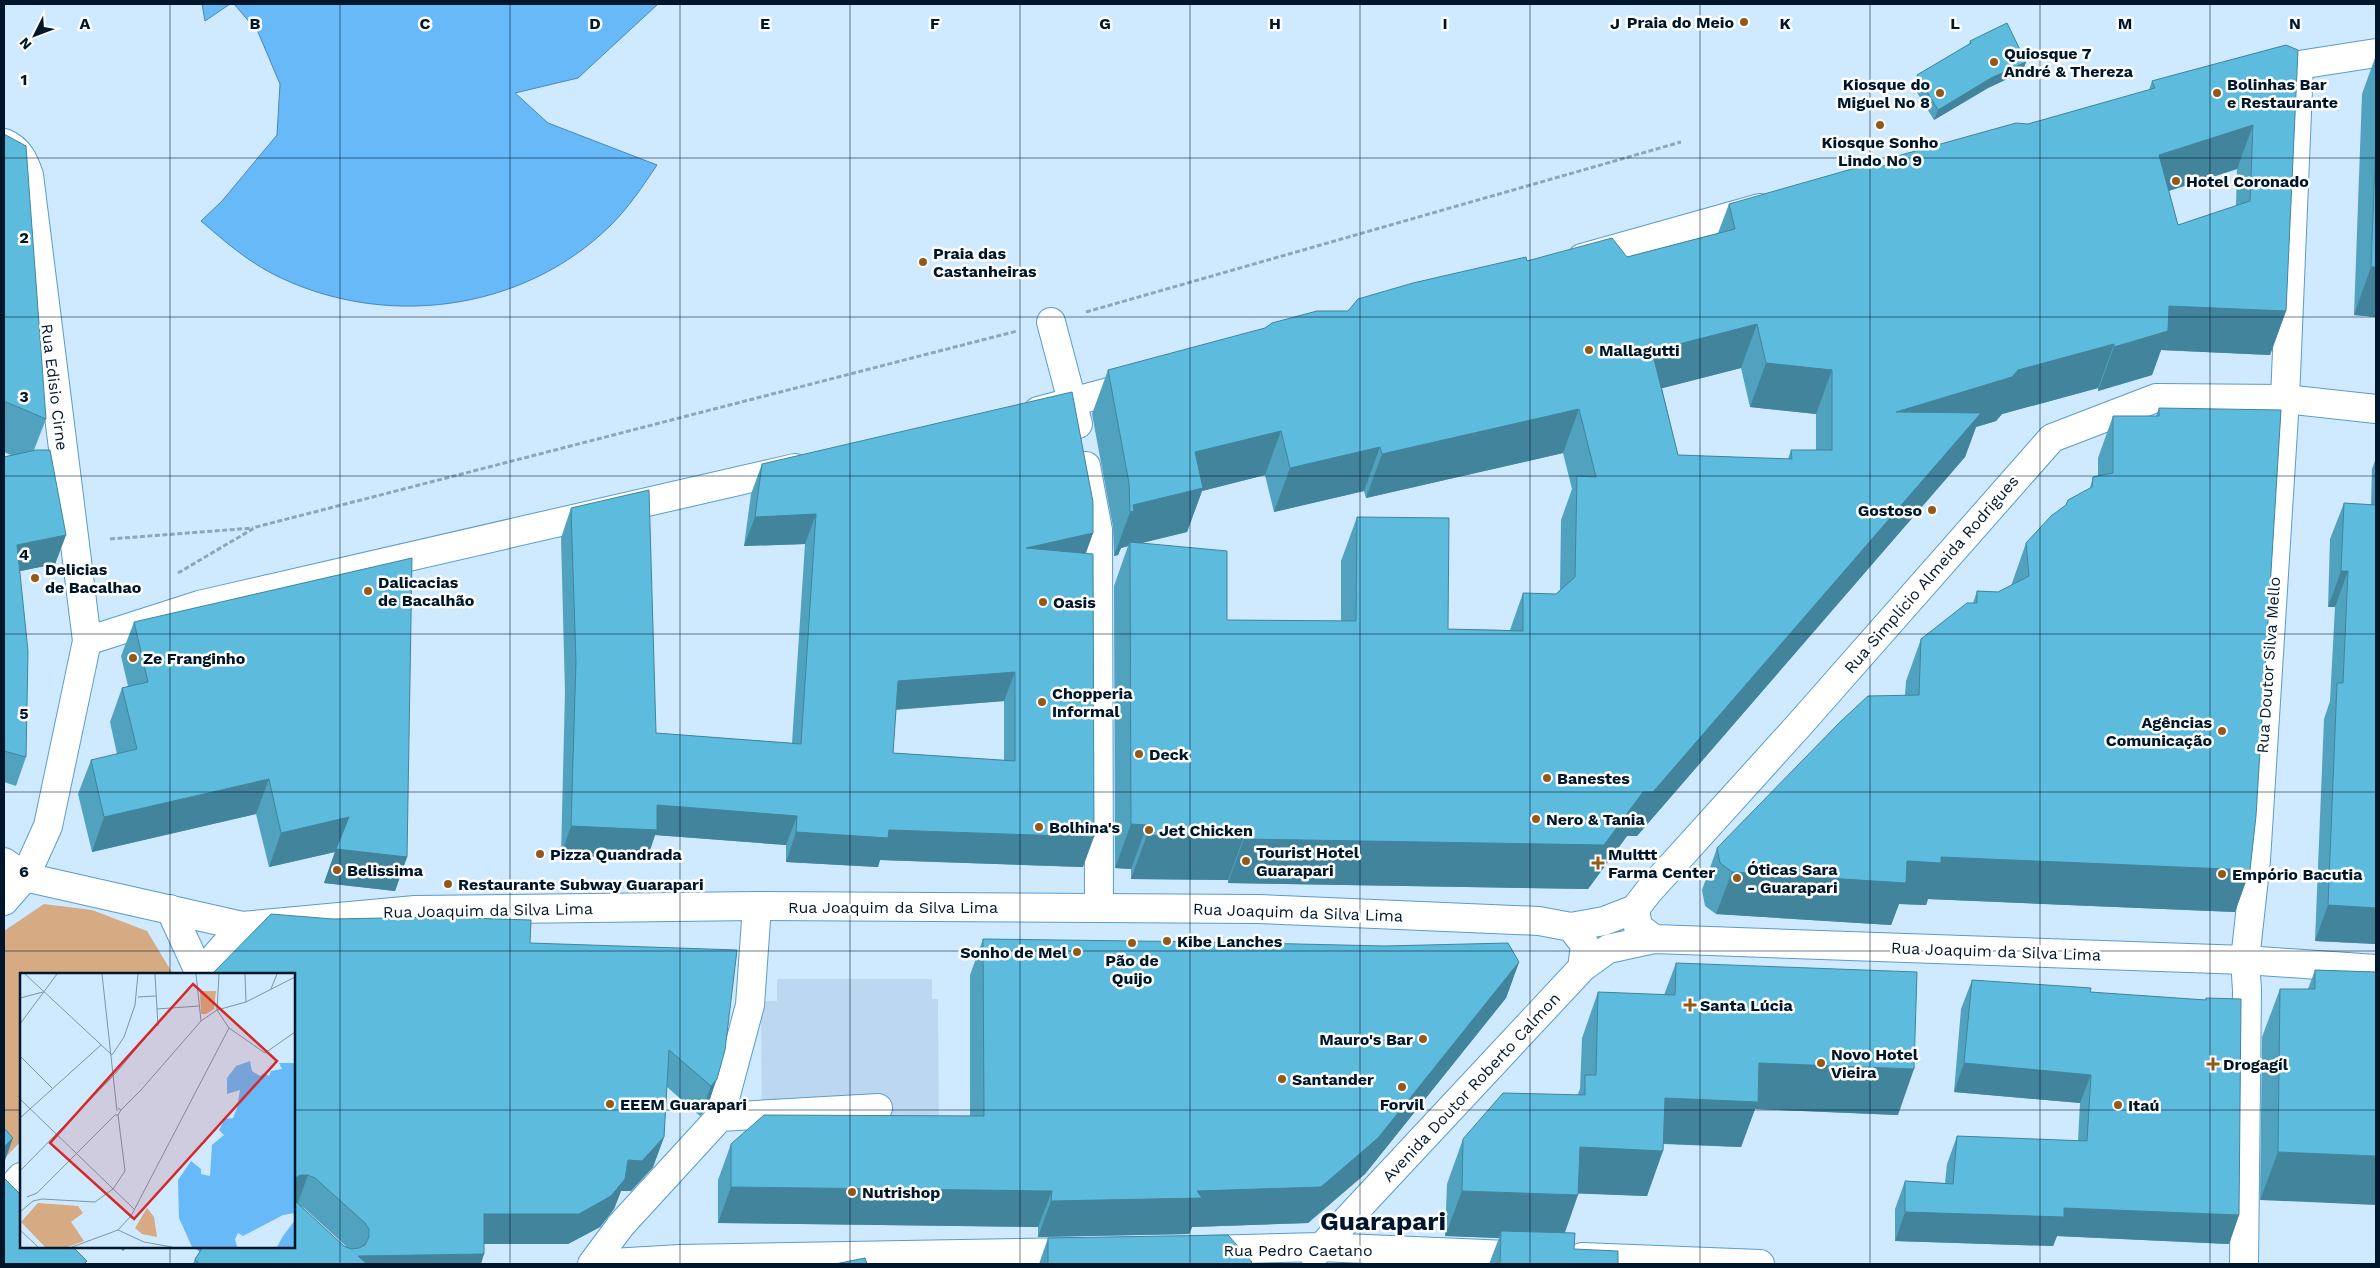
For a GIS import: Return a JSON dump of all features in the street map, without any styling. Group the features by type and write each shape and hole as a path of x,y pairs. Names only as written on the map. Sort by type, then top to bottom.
{"street":[{"path":"2241,80 2299,65 2376,53"},
{"name":"Rua Doutor Silva Mello","path":"2244,1264 2247,990 2245,960 2256,860 2285,400 2299,65"},
{"name":"Rua Edisio Cirne","path":"4,143 17,151 24,160 29,175 87,641 48,826 14,870 4,901"},
{"path":"1561,264 1781,202"},
{"path":"1051,322 1074,402 1098,530 1099,908"},
{"path":"1016,416 1160,378"},
{"name":"Rua Simplício Almeida Rodrigues","path":"1636,909 1648,892 2052,438 2156,398 2285,400 2376,409"},
{"path":"87,641 198,605 824,461"},
{"name":"Rua Joaquim da Silva Lima","path":"14,870 242,926 415,910 757,906 1268,909 1539,921 1570,927"},
{"path":"594,1264 622,1225 720,1117 750,1006 757,906"},
{"path":"170,909 200,973"},
{"path":"1570,927 1604,922 1636,909 1638,927 1654,939"},
{"path":"201,973 242,926"},
{"path":"1570,927 1585,945 1582,968"},
{"name":"Rua Joaquim da Silva Lima","path":"1654,939 2245,960 2376,968"},
{"name":"Avenida Doutor Roberto Calmon","path":"1313,1256 1582,968 1608,948 1654,939"},
{"path":"720,1117 878,1108"},
{"path":"4,1196 20,1178"},
{"name":"Rua Pedro Caetano","path":"1182,1250 1313,1256 1760,1264"},
{"path":"594,1264 690,1259 1104,1251"}],"path":[{"path":"103,540 256,527 1051,322 1681,142"},
{"path":"172,576 256,527"}],"shaded area":[{"path":"44,904 92,910 147,931 172,973 20,973 20,1142 5,1158 4,931"},
{"path":"777,979 932,979 932,999 938,999 939,1139 762,1138 761,1001 777,1001"}],"water":[{"path":"202,4 230,4 205,21"},
{"path":"234,4 658,4 578,78 515,93 548,123 657,165 618,218 575,255 536,278 493,294 449,303 403,306 358,302 314,291 261,268 234,249 201,221 222,201 277,135 280,84 258,32"}],"building":[{"path":"2007,23 2026,62 1991,78 1938,110 1917,75 1971,43 1970,41"},
{"path":"2286,45 2298,50 2286,311 2169,306 2168,331 2114,347 2114,344 2018,370 2012,377 1896,412 1981,413 1653,792 1643,792 1604,845 1244,839 1244,836 1147,835 1147,825 1131,824 1130,542 1227,551 1227,620 1356,621 1357,517 1449,518 1448,629 1523,631 1523,593 1556,594 1575,577 1577,476 1596,477 1579,409 1382,454 1380,447 1290,468 1281,431 1195,452 1203,488 1133,505 1134,511 1130,512 1129,483 1108,370 1265,328 1272,323 1317,311 1348,311 1358,299 1413,283 1526,257 1527,261 1612,238 1627,257 1735,229 1729,204 1859,167 1896,165 1894,157 2016,123 2028,124 2155,88 2152,81","holes":["2253,125 2250,201 2178,225 2159,155","1757,324 1766,363 1832,370 1832,450 1791,450 1792,459 1678,455 1652,351"]},
{"path":"4,134 26,146 46,419 4,401"},
{"path":"2376,138 2376,267 2371,267"},
{"path":"1072,392 1093,502 1093,533 1026,548 1093,554 1094,837 889,830 888,838 796,832 797,816 657,805 657,830 571,826 576,662 571,508 649,490 656,733 801,744 816,514 755,517 762,464","holes":["1015,672 1015,761 893,753 898,681"]},
{"path":"2159,408 2281,410 2256,816 2250,870 1941,857 1941,863 1907,861 1906,883 1732,872 1720,863 1717,848 1840,722 1868,696 1919,695 1921,639 1967,603 1977,603 1977,591 1998,592 2029,576 2026,543 2051,516 2066,505 2068,500 2092,487 2093,477 2113,473 2113,416 2159,416"},
{"path":"36,450 50,450 66,535 17,545 28,651 26,757 4,751 4,457"},
{"path":"2344,503 2376,505 2376,908 2328,905 2337,683 2343,683 2348,571 2341,571"},
{"path":"412,558 407,857 336,849 349,817 281,833 269,779 104,817 91,760 137,749 122,688 148,682 134,622"},
{"path":"271,914 333,919 434,917 531,920 530,943 737,950 725,1050 717,1079 711,1086 669,1050 664,1137 642,1161 628,1160 625,1179 611,1196 579,1214 484,1214 484,1254 358,1256 367,1264 199,1264 195,1259 202,1248 295,1248 295,1201 344,1246 351,1249 359,1248 365,1245 369,1237 369,1229 365,1223 315,1178 308,1175 300,1175 295,1178 295,973 213,973"},
{"path":"983,939 1385,946 1508,943 1519,962 1378,1138 1321,1187 1197,1191 1202,1198 1051,1201 1052,1191 731,1187 731,1144 764,1115 984,1116"},
{"path":"1676,963 1917,972 1914,1069 1759,1063 1758,1102 1665,1098 1663,1151 1580,1147 1578,1195 1462,1191 1463,1139 1503,1093 1585,1095 1585,1075 1596,1075 1598,992 1675,995"},
{"path":"2315,970 2376,972 2376,1156 2278,1152 2280,989 2315,989"},
{"path":"1972,980 2091,988 2090,992 2206,1000 2206,998 2241,999 2239,1215 2064,1208 2064,1217 1905,1212 1905,1181 1953,1184 1957,1136 2087,1141 2091,1075 1964,1063"},
{"path":"4,1128 13,1138 4,1147"},
{"path":"4,1178 20,1194 20,1248 74,1248 87,1261 84,1264 4,1264"},
{"path":"1501,1231 1575,1233 1574,1249 1618,1251 1618,1264 1500,1264"},
{"path":"1228,1235 1252,1262 1250,1264 1048,1264 1048,1238"},
{"path":"865,1258 867,1264 835,1264"}],"place":[{"name":"Praia do Meio","path":"1744,22"},
{"name":"Quiosque 7 André & Thereza","path":"1994,62"},
{"name":"Kiosque do Miguel No 8","path":"1940,93"},
{"name":"Bolinhas Bar e Restaurante","path":"2217,93"},
{"name":"Kiosque Sonho Lindo No 9","path":"1880,125"},
{"name":"Hotel Coronado","path":"2176,181"},
{"name":"Praia das Castanheiras","path":"923,262"},
{"name":"Mallagutti","path":"1589,350"},
{"name":"Gostoso","path":"1932,510"},
{"name":"Delicias de Bacalhao","path":"35,578"},
{"name":"Dalicacias de Bacalhão","path":"368,591"},
{"name":"Oasis","path":"1043,602"},
{"name":"Ze Franginho","path":"133,658"},
{"name":"Chopperia Informal","path":"1042,702"},
{"name":"Agências Comunicação","path":"2222,731"},
{"name":"Deck","path":"1139,754"},
{"name":"Banestes","path":"1547,778"},
{"name":"Nero & Tania","path":"1536,819"},
{"name":"Bolhina's","path":"1039,827"},
{"name":"Jet Chicken","path":"1149,830"},
{"name":"Pizza Quandrada","path":"540,854"},
{"name":"Tourist Hotel Guarapari","path":"1246,861"},
{"name":"Multtt Farma Center","path":"1598,863"},
{"name":"Belissima","path":"337,870"},
{"name":"Empório Bacutia","path":"2222,874"},
{"name":"Óticas Sara - Guarapari","path":"1737,878"},
{"name":"Restaurante Subway Guarapari","path":"448,884"},
{"name":"Kibe Lanches","path":"1167,941"},
{"name":"Pão de Quijo","path":"1132,943"},
{"name":"Sonho de Mel","path":"1077,952"},
{"name":"Santa Lúcia","path":"1690,1005"},
{"name":"Mauro's Bar","path":"1423,1039"},
{"name":"Novo Hotel Vieira","path":"1821,1063"},
{"name":"Drogagíl","path":"2213,1064"},
{"name":"Santander","path":"1282,1079"},
{"name":"Forvil","path":"1402,1087"},
{"name":"EEEM Guarapari","path":"610,1104"},
{"name":"Itaú","path":"2118,1105"},
{"name":"Nutrishop","path":"852,1192"}],"district":[{"name":"Guarapari","path":"1383,1221"}]}
